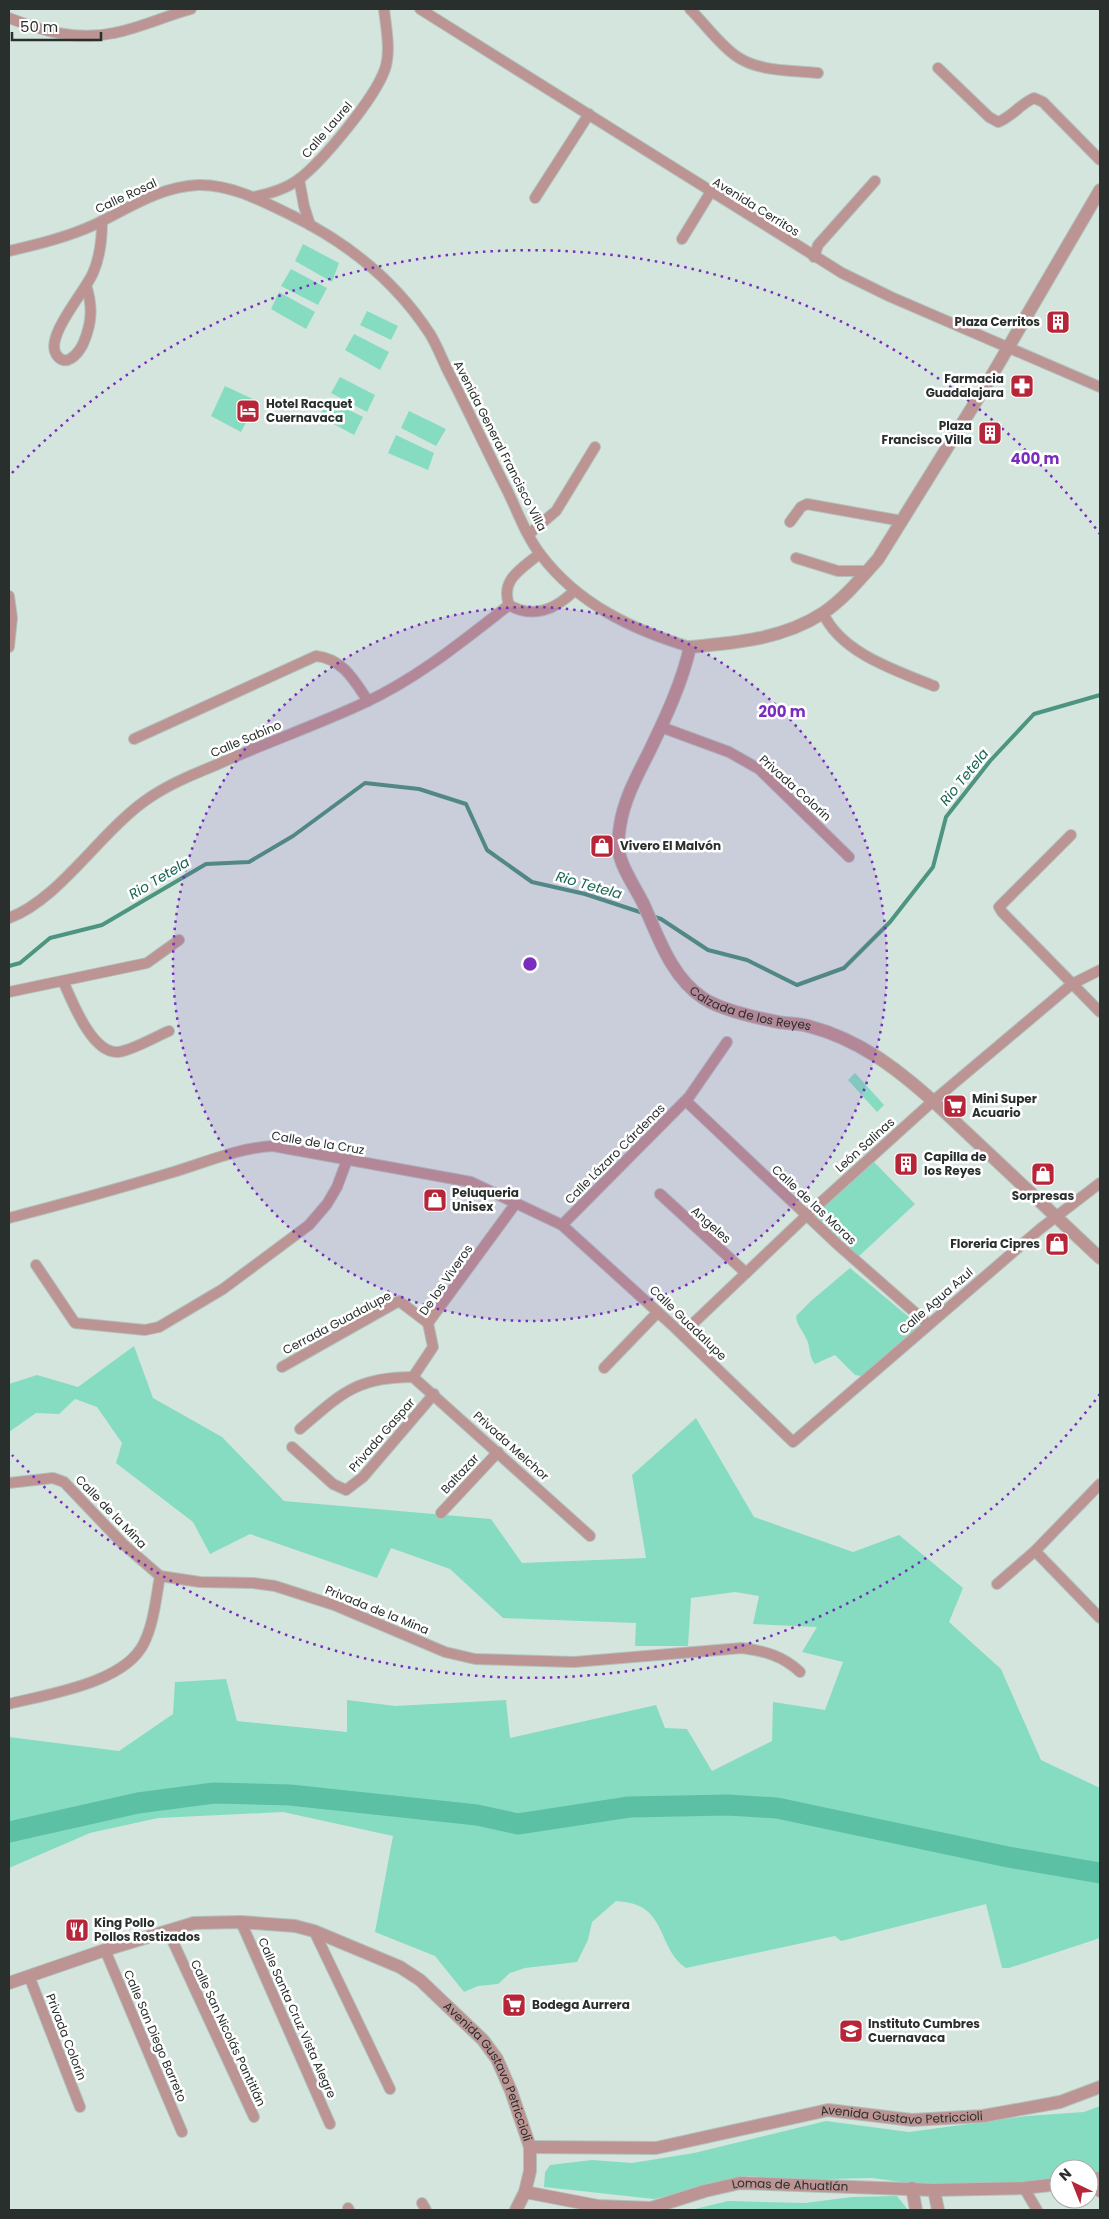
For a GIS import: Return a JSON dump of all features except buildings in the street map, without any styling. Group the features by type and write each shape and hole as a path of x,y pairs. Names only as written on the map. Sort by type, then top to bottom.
{"street":[{"path":"9,18 35,28 82,37 114,33 191,9"},
{"name":"Calle Laurel","path":"252,197 275,192 299,179 346,130 368,100 385,69 387,42 384,9"},
{"name":"Avenida Cerritos","path":"420,9 814,257 891,297 1100,387"},
{"path":"690,9 736,56 750,63 771,68 818,73"},
{"path":"938,68 989,118 998,122 1005,120 1027,101 1034,98 1043,102 1100,160"},
{"path":"535,198 589,114"},
{"path":"299,179 310,225"},
{"path":"814,257 818,245 874,182"},
{"name":"Calle Rosal","path":"9,251 55,240 163,191 185,186 210,185 252,197 310,225"},
{"path":"690,647 761,639 823,613 868,571 878,559 902,521 1008,347 1100,190"},
{"path":"682,239 710,193"},
{"path":"86,285 92,310 90,326 75,356 70,360 63,360 57,356 54,350 54,342 73,304 93,273 99,254 102,220"},
{"name":"Avenida General Francisco Villa","path":"310,225 347,247 376,270 430,334 539,554 574,591 598,608 618,619 690,647"},
{"path":"529,534 556,511 595,447"},
{"path":"790,522 801,507 807,504 902,521"},
{"path":"539,554 518,571 508,584 506,591 509,605 518,610 540,612 558,604 574,591"},
{"path":"796,558 838,571 868,571"},
{"path":"9,596 12,618 9,647"},
{"name":"Calle Sabino","path":"9,918 30,908 47,894 128,813 153,795 242,753 368,701 409,678 509,605"},
{"path":"823,613 832,629 856,650 934,686"},
{"name":"Calzada de los Reyes","path":"690,647 686,667 661,727 626,798 620,826 619,852 675,969 696,993 709,1002 778,1022 806,1025 844,1037 873,1053 933,1101 1100,1258"},
{"path":"134,739 316,656 328,658 338,664 351,676 368,701"},
{"name":"Privada Colorín","path":"661,727 729,752 759,769 849,857"},
{"path":"1071,835 999,907 1100,1012"},
{"path":"9,992 147,963 179,940"},
{"name":"León Salinas","path":"682,1334 807,1215 933,1101 1072,984 1100,970"},
{"path":"62,981 85,1027 97,1044 108,1051 119,1052 169,1031"},
{"name":"Calle Lázaro Cárdenas","path":"562,1225 686,1101 703,1079 726,1042"},
{"name":"Calle de las Moras","path":"686,1101 807,1215 928,1324"},
{"name":"Calle de la Cruz","path":"9,1218 119,1189 228,1154 264,1146 273,1146 471,1182 562,1225"},
{"path":"36,1265 76,1323 145,1330 159,1326 223,1289 309,1225 327,1204 337,1187 347,1160"},
{"name":"Calle Agua Azul","path":"793,1442 1040,1228 1057,1218 1100,1183"},
{"name":"Angeles","path":"660,1194 746,1273"},
{"name":"De los Viveros","path":"413,1377 433,1347 428,1323 516,1203"},
{"name":"Calle Guadalupe","path":"562,1225 682,1334 793,1442"},
{"name":"Cerrada Guadalupe","path":"282,1367 399,1302 428,1323"},
{"path":"604,1368 658,1312"},
{"path":"300,1429 331,1402 358,1384 386,1377 413,1377"},
{"name":"Privada Melchor","path":"413,1377 590,1536"},
{"name":"Privada Gaspar","path":"292,1447 333,1484 346,1490 363,1477 434,1394"},
{"name":"Baltazar","path":"441,1513 498,1452"},
{"name":"Calle de la Mina","path":"9,1483 53,1478 64,1482 123,1544 160,1576"},
{"path":"997,1584 1100,1484"},
{"path":"1034,1550 1100,1618"},
{"path":"9,1704 88,1682 115,1671 131,1661 137,1655 148,1634 160,1576"},
{"name":"Privada de la Mina","path":"160,1576 200,1582 253,1583 275,1586 334,1605 445,1652 475,1659 574,1662 742,1648 763,1651 787,1660 800,1672"},
{"name":"Avenida Gustavo Petriccioli","path":"9,1983 105,1950 194,1923 241,1922 295,1926 314,1931 400,1967 413,1976 483,2040 497,2059 511,2090 530,2147 656,2148 828,2110 912,2120 983,2116 1060,2102 1100,2086"},
{"name":"Calle Santa Cruz Vista Alegre","path":"241,1922 330,2124"},
{"name":"Calle San Nicolás Pantitlán","path":"168,1931 254,2117"},
{"path":"314,1931 390,2089"},
{"name":"Calle San Diego Barreto","path":"105,1950 182,2132"},
{"name":"Privada Colorín","path":"29,1976 80,2107"},
{"path":"516,2210 525,2192 530,2171 530,2147"},
{"name":"Lomas de Ahuatlán","path":"525,2192 600,2208 651,2208 704,2191 740,2183 934,2190 1024,2188 1049,2185"},
{"path":"912,2188 916,2210"},
{"path":"1024,2188 1037,2210"},
{"path":"934,2190 938,2210"}],"green space":[{"path":"303,244 339,263 332,282 295,261"},
{"path":"291,269 327,288 318,305 281,286"},
{"path":"279,292 315,312 306,329 271,309"},
{"path":"367,311 398,326 391,340 360,325"},
{"path":"354,334 389,352 380,370 345,350"},
{"path":"340,377 375,395 367,412 331,393"},
{"path":"225,386 257,401 241,432 211,416"},
{"path":"328,399 363,417 354,435 319,416"},
{"path":"409,411 446,429 436,446 401,428"},
{"path":"396,435 434,453 428,470 388,453"},
{"path":"855,1073 884,1105 877,1112 848,1080"},
{"path":"873,1161 915,1204 857,1258 814,1216"},
{"path":"850,1268 922,1328 868,1377 855,1375 835,1355 815,1364 811,1358 808,1341 796,1316"},
{"path":"134,1346 153,1398 222,1437 284,1501 491,1519 522,1563 646,1558 632,1475 696,1418 754,1517 853,1552 899,1535 963,1588 949,1622 1001,1669 1041,1760 1100,1788 1100,1938 1009,1968 1002,1968 986,1904 841,1941 835,1936 686,1968 678,1962 656,1921 650,1914 637,1905 616,1901 592,1922 588,1940 577,1962 525,1968 510,1973 498,1984 478,1986 464,1992 435,1956 375,1932 393,1836 283,1812 158,1818 90,1833 9,1868 9,1737 119,1751 173,1714 175,1682 226,1679 237,1721 347,1732 347,1700 395,1706 506,1700 510,1738 656,1705 665,1728 687,1729 712,1771 772,1741 773,1702 825,1710 843,1662 802,1652 817,1627 753,1624 759,1596 735,1592 691,1598 688,1646 635,1646 636,1623 503,1618 450,1569 391,1548 377,1578 250,1534 210,1554 193,1522 116,1463 122,1443 97,1407 75,1399 59,1414 36,1413 9,1432 9,1384 37,1375 78,1387"},
{"path":"1100,2106 1099,2173 1099,2159 1049,2159 1049,2179 952,2189 872,2178 787,2180 749,2176 654,2199 544,2187 545,2172 550,2165 592,2160 632,2163 694,2153 826,2121 909,2132 1027,2116 1084,2112"},
{"path":"897,2196 908,2210 691,2210 728,2201 805,2203 852,2197"}],"waterway":[{"name":"Rio Tetela","path":"652,916 661,919 708,950 747,960 797,985 844,968 890,922 933,867 946,817 990,761 1034,714 1100,695"},
{"name":"Rio Tetela","path":"9,966 20,963 50,938 102,925 206,864 249,862 293,836 365,783 419,789 466,804 487,850 532,882 585,894 643,913"},
{"path":"9,1832 138,1803 214,1793 290,1795 477,1815 518,1824 629,1807 728,1805 777,1808 1008,1857 1100,1873"}],"place":[{"name":"Plaza Cerritos","path":"1058,322"},
{"name":"Farmacia Guadalajara","path":"1022,386"},
{"name":"Hotel Racquet Cuernavaca","path":"248,411"},
{"name":"Plaza Francisco Villa","path":"990,433"},
{"name":"Vivero El Malvón","path":"602,846"},
{"name":"Mini Super Acuario","path":"955,1106"},
{"name":"Capilla de los Reyes","path":"906,1164"},
{"name":"Sorpresas","path":"1043,1174"},
{"name":"Peluqueria Unisex","path":"435,1200"},
{"name":"Floreria Cipres","path":"1057,1244"},
{"name":"King Pollo Pollos Rostizados","path":"77,1930"},
{"name":"Bodega Aurrera","path":"514,2005"},
{"name":"Instituto Cumbres Cuernavaca","path":"851,2031"}]}
